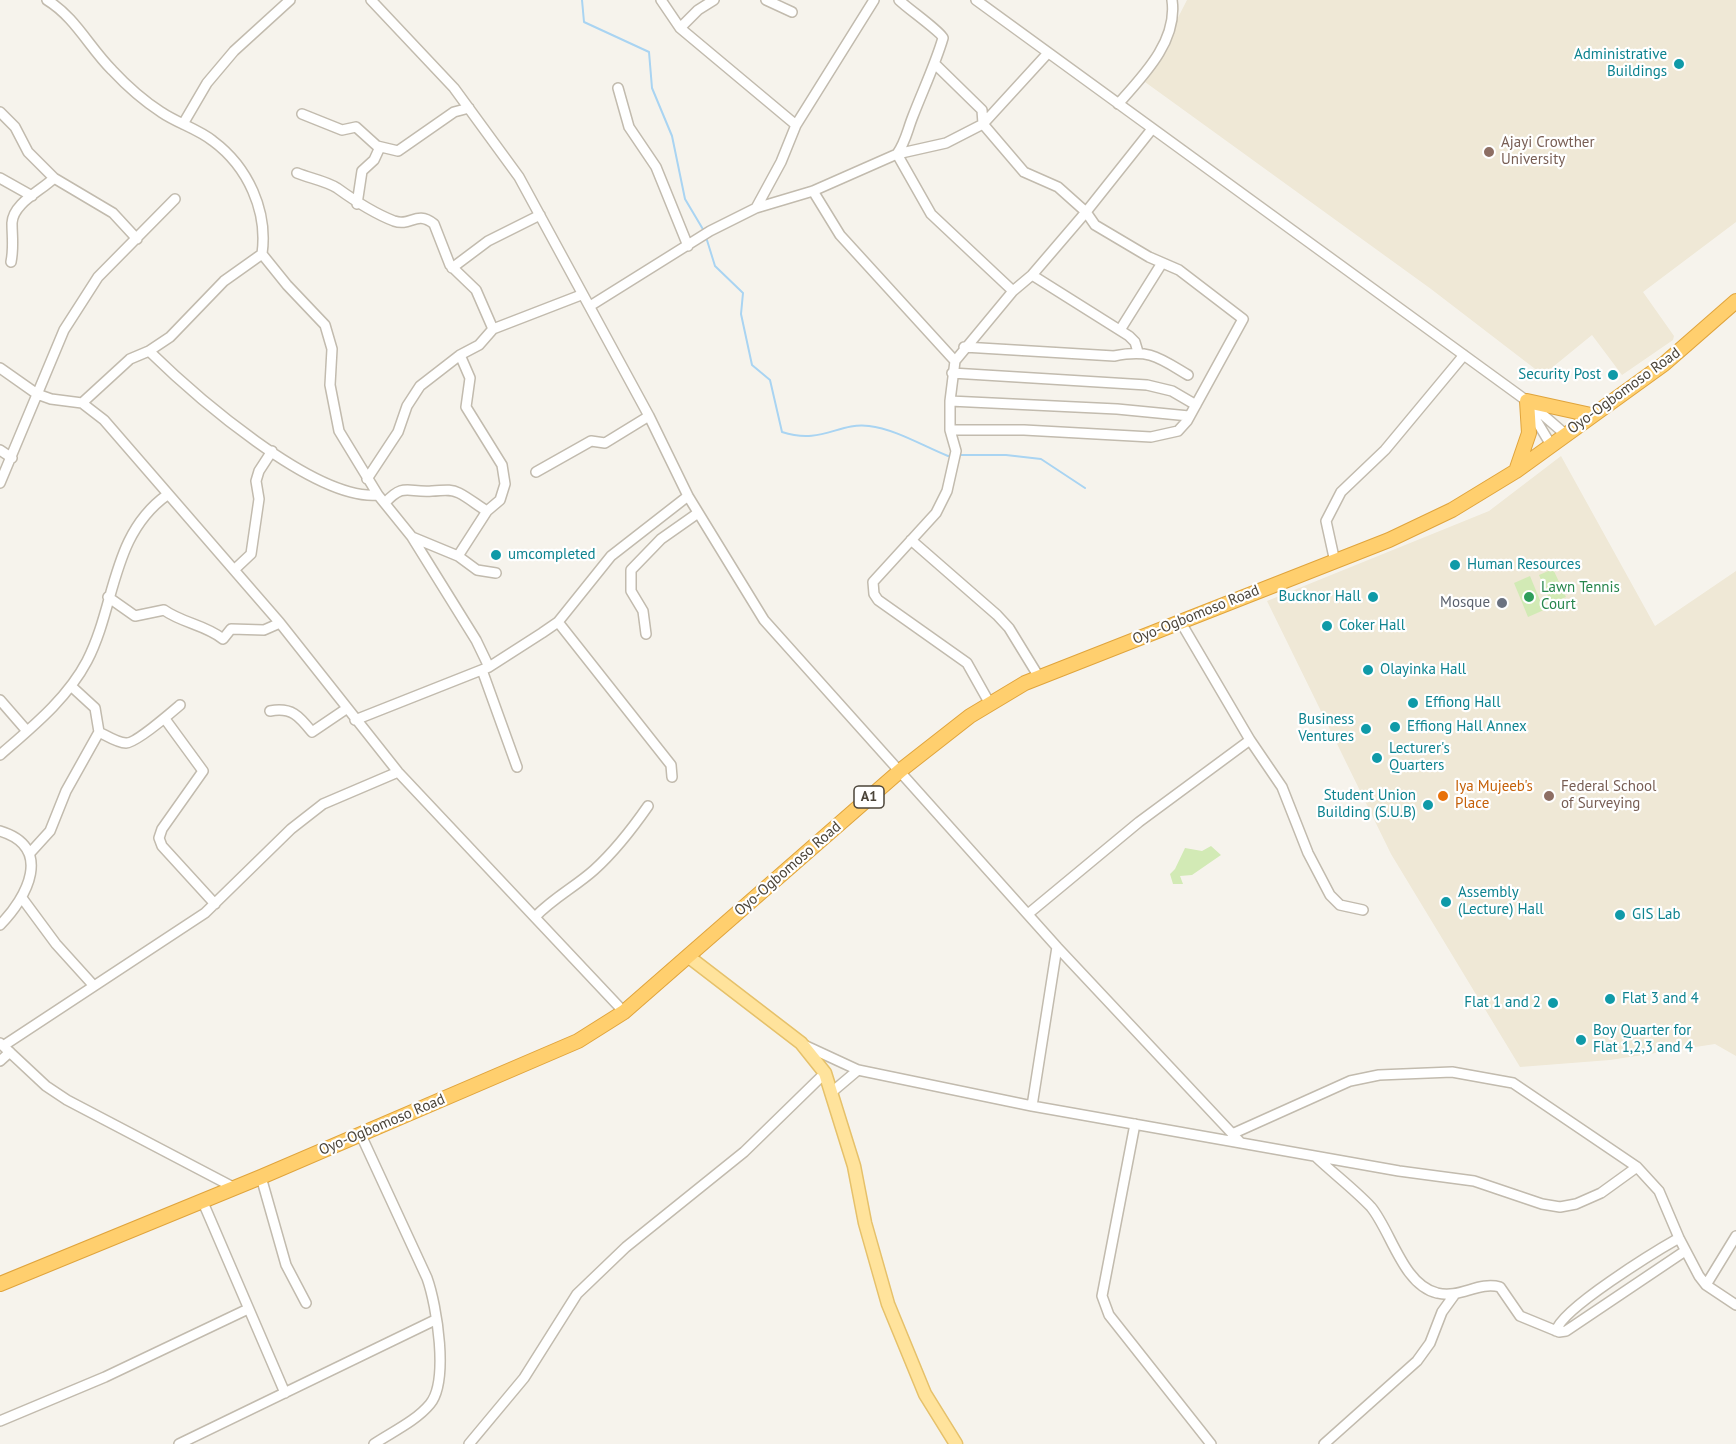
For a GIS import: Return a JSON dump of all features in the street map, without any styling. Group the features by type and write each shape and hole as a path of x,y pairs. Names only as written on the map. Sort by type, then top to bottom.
{"highway":[{"name":"Oyo-Ogbomoso Road","path":"0,1284 261,1177 578,1041 624,1012 901,770 970,716 1039,677 1335,562 1389,540 1452,510 1516,471 1564,434 1664,364 1736,301"},
{"path":"1516,471 1529,433 1531,405 1591,415"}],"main road":[{"path":"689,957 801,1043 825,1073 888,1304 925,1394 956,1444"}],"street":[{"path":"47,0 65,12 119,77 161,112 212,140 226,152 253,190 263,221 262,254 287,285 325,325 332,349 330,385 339,431 378,495 412,537 476,640 517,767"},
{"path":"183,124 207,83 234,51 290,0"},
{"path":"371,0 454,88 519,177 568,264 581,295 590,306 649,416 688,496 765,620 1057,947 1241,1143"},
{"path":"661,0 680,28 796,125"},
{"path":"680,28 698,10 714,0"},
{"path":"766,0 792,12"},
{"path":"756,208 781,162 796,125 874,0"},
{"path":"897,154 907,140 911,119 936,64 943,35 899,0"},
{"path":"976,0 1464,355 1531,405 1564,434"},
{"path":"1118,104 1156,59 1172,20 1172,0"},
{"path":"590,306 710,231 756,208 813,191 897,154 946,144 983,124 1048,53"},
{"path":"936,64 982,110 983,124 1024,171 1058,187 1086,212 1095,225 1162,263 1179,270 1243,319 1196,405 1178,431 1151,437 1024,430 950,430"},
{"path":"618,88 628,127 656,167 688,246"},
{"path":"302,114 342,130 356,127 380,147 398,151 454,112 470,108"},
{"path":"0,112 15,127 28,152 54,178 113,213 137,240"},
{"path":"990,704 967,663 874,594 873,582 936,513 947,491 956,456 950,430 952,373 955,361 964,347 1013,291 1032,275 1086,212 1152,129"},
{"path":"357,204 362,171 374,160 380,147"},
{"path":"897,154 931,214 1013,291"},
{"path":"297,173 336,187 357,204 399,222 417,217 428,219 434,224 452,268 476,290 493,329"},
{"path":"0,178 32,196"},
{"path":"11,262 15,245 12,220 17,211 32,196 54,178"},
{"path":"813,191 840,236 955,361"},
{"path":"0,483 64,330 98,277 175,199"},
{"path":"452,268 488,241 540,215"},
{"path":"82,403 130,359 149,351 170,336 224,281 262,254"},
{"path":"1120,330 1162,263"},
{"path":"1032,275 1120,330 1136,342 1138,352"},
{"path":"367,479 398,432 407,406 420,386 459,356 479,345 493,329 581,295"},
{"path":"964,347 1114,356 1138,352 1152,354 1188,375"},
{"path":"149,351 190,391 272,451 321,481 362,495 378,495"},
{"path":"1335,562 1326,520 1341,492 1385,450 1464,355"},
{"path":"458,556 487,511 502,495 504,471 466,407 470,378 459,356"},
{"path":"0,368 37,394 51,399 82,403 104,420 280,623 398,772 624,1012"},
{"path":"952,373 1147,385 1172,391 1196,405"},
{"path":"950,401 1117,409 1189,416"},
{"path":"1531,405 1536,420 1551,445"},
{"path":"536,472 591,441 605,443 649,416"},
{"path":"0,450 12,458"},
{"path":"234,570 251,554 259,499 256,481 272,451"},
{"path":"385,503 395,492 410,488 432,492 442,489 459,493 487,511"},
{"path":"0,755 71,686 88,660 133,530 151,507 167,495"},
{"path":"355,720 486,668 558,622 612,556 688,496"},
{"path":"646,634 644,611 631,591 629,581 631,570 661,539 698,513"},
{"path":"412,537 458,556 477,570 496,573"},
{"path":"911,540 1003,621 1039,677"},
{"path":"108,597 135,615 164,610 176,618 216,633 223,639 231,629 264,630 280,623"},
{"path":"1180,621 1250,740 1282,788 1308,853 1330,895 1340,904 1363,910"},
{"path":"558,622 671,765 672,777"},
{"path":"30,853 50,831 66,791 99,732 95,708 71,686"},
{"path":"0,700 27,731"},
{"path":"99,732 128,743 165,719 180,705"},
{"path":"270,711 284,709 296,713 312,732 346,709"},
{"path":"165,719 202,771 182,805 162,829 159,838 162,846 215,904"},
{"path":"1028,914 1139,822 1250,740"},
{"path":"0,1061 4,1047 215,904 291,829 323,804 398,772"},
{"path":"535,917 553,898 592,871 621,843 648,806"},
{"path":"0,831 19,840 30,853 32,868 28,886 22,898 0,925"},
{"path":"22,898 56,944 94,986"},
{"path":"1032,1106 1057,947"},
{"path":"801,1043 858,1070 1032,1106 1400,1172 1474,1180 1542,1204 1560,1207 1576,1204 1601,1193 1637,1167"},
{"path":"4,1047 46,1086 67,1100 155,1144 233,1187"},
{"path":"832,1092 858,1070"},
{"path":"1232,1134 1350,1082 1379,1075 1452,1072 1513,1083 1637,1167 1659,1191 1685,1251 1706,1285 1736,1305"},
{"path":"469,1444 524,1378 577,1294 626,1247 744,1152 825,1073"},
{"path":"1135,1124 1102,1296 1109,1315 1211,1444"},
{"path":"360,1133 427,1278 433,1295 440,1358 437,1394 429,1405 374,1444"},
{"path":"1316,1157 1370,1207 1408,1271 1437,1294 1442,1312"},
{"path":"261,1177 286,1265 306,1303"},
{"path":"202,1200 285,1393"},
{"path":"1706,1285 1736,1236"},
{"path":"1556,1330 1561,1321 1607,1284 1679,1238"},
{"path":"1437,1294 1455,1294 1484,1284 1500,1287 1520,1316 1556,1330 1566,1331 1685,1251"},
{"path":"1324,1444 1417,1361 1430,1343 1442,1312 1455,1294"},
{"path":"0,1421 105,1377 248,1309"},
{"path":"179,1444 435,1320"}],"shaded area":[{"name":"Ajayi Crowther University","path":"1187,0 1736,0 1736,222 1643,292 1674,336 1673,340 1622,375 1592,335 1543,375 1431,289 1145,82"},
{"name":"Federal School of Surveying","path":"1561,456 1655,626 1736,571 1736,1056 1715,1044 1610,1060 1520,1067 1391,854 1267,601 1489,511"}],"green space":[{"path":"1553,569 1566,597 1551,603 1539,575"},
{"name":"Lawn Tennis Court","path":"1530,576 1544,610 1528,617 1514,583"},
{"path":"1211,846 1221,855 1192,875 1180,876 1183,884 1173,884 1170,874 1175,869 1185,848 1202,851"}],"waterway":[{"path":"582,0 584,22 649,52 652,88 672,136 685,199 704,231"},
{"path":"706,237 715,266 743,293 741,314 752,365 770,380 782,432 808,436 848,427 869,426 899,434 948,456 953,455"},
{"path":"959,455 1006,455 1041,459 1085,488"}],"place":[{"name":"Administrative Buildings","path":"1679,64"},
{"name":"Ajayi Crowther University","path":"1489,152"},
{"name":"Security Post","path":"1613,375"},
{"name":"umcompleted","path":"496,555"},
{"name":"Human Resources","path":"1455,565"},
{"name":"Bucknor Hall","path":"1373,597"},
{"name":"Lawn Tennis Court","path":"1529,597"},
{"name":"Mosque","path":"1502,603"},
{"name":"Coker Hall","path":"1327,626"},
{"name":"Olayinka Hall","path":"1368,670"},
{"name":"Effiong Hall","path":"1413,703"},
{"name":"Effiong Hall Annex","path":"1395,727"},
{"name":"Business Ventures","path":"1366,729"},
{"name":"Lecturer's Quarters","path":"1377,758"},
{"name":"Iya Mujeeb's Place","path":"1443,796"},
{"name":"Federal School of Surveying","path":"1549,796"},
{"name":"Student Union Building (S.U.B)","path":"1428,805"},
{"name":"Assembly (Lecture) Hall","path":"1446,902"},
{"name":"GIS Lab","path":"1620,915"},
{"name":"Flat 3 and 4","path":"1610,999"},
{"name":"Flat 1 and 2","path":"1553,1003"},
{"name":"Boy Quarter for Flat 1,2,3 and 4","path":"1581,1040"}]}
